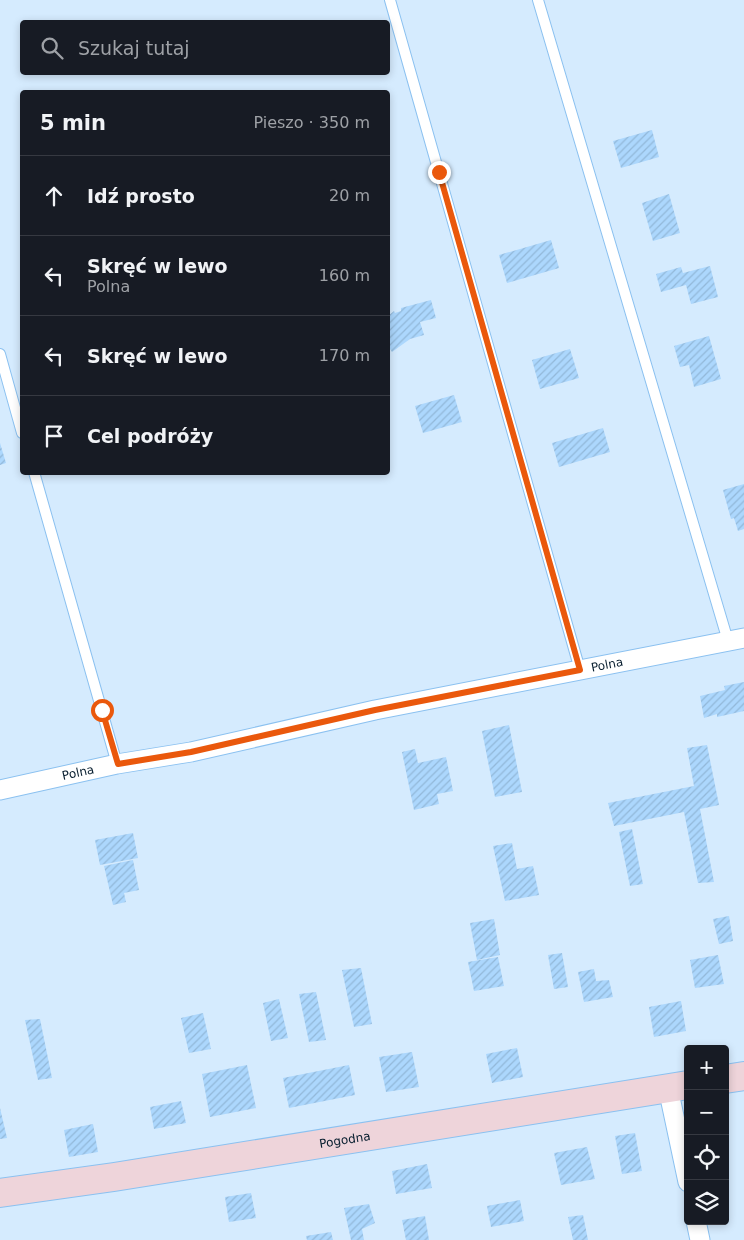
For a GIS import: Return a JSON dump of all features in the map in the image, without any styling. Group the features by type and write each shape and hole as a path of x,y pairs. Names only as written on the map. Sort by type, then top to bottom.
{"street":[{"name":"Polna","path":"0,790 118,764 191,752 375,710 736,639"},
{"path":"729,1078 744,1076"},
{"path":"678,1086 688,1180"},
{"name":"Pogodna","path":"0,1193 123,1176 678,1086"},
{"path":"697,1225 700,1240"}],"lane":[{"path":"390,0 580,670"},
{"path":"538,0 736,639"},
{"path":"0,354 20,425"},
{"path":"35,475 118,764"}],"building":[{"path":"652,130 659,157 621,168 613,141"},
{"path":"669,194 680,233 653,241 642,203"},
{"path":"551,240 559,268 507,283 499,255"},
{"path":"710,266 718,297 691,304 686,285 661,292 656,274 681,267 683,273"},
{"path":"431,300 436,318 420,322 424,335 410,339 392,352 390,349 390,314 394,311 395,313 401,311 401,308"},
{"path":"709,336 721,379 694,387 689,365 680,367 674,346"},
{"path":"570,349 579,378 540,389 532,360"},
{"path":"454,395 462,422 423,433 415,406"},
{"path":"603,428 610,452 559,467 552,443"},
{"path":"0,443 6,463 0,465"},
{"path":"744,484 744,529 738,531 734,518 731,519 723,490"},
{"path":"744,682 744,711 717,717 717,714 704,718 700,696 725,690 724,686"},
{"path":"509,725 522,792 495,797 482,731"},
{"path":"707,745 719,805 700,809 714,882 698,883 684,812 614,826 608,803 694,786 687,748"},
{"path":"415,749 418,763 446,757 453,791 437,794 439,804 414,810 402,752"},
{"path":"632,829 643,884 630,886 619,832"},
{"path":"133,833 138,858 100,865 95,840"},
{"path":"512,843 517,869 533,866 539,895 505,901 493,846"},
{"path":"133,860 139,890 124,893 126,902 113,905 104,866"},
{"path":"729,916 733,941 719,944 713,919"},
{"path":"494,919 500,955 477,960 470,923"},
{"path":"562,953 568,987 554,989 548,955"},
{"path":"718,955 724,984 695,988 690,960"},
{"path":"498,957 504,986 474,991 468,962"},
{"path":"361,968 372,1024 354,1027 342,970"},
{"path":"594,969 596,981 609,980 613,997 584,1002 578,972"},
{"path":"316,992 326,1040 309,1042 299,994"},
{"path":"279,999 288,1038 271,1041 263,1003"},
{"path":"681,1001 686,1031 654,1037 649,1007"},
{"path":"203,1013 211,1049 189,1053 181,1018"},
{"path":"40,1019 52,1078 38,1080 25,1020"},
{"path":"517,1048 523,1077 492,1083 486,1054"},
{"path":"412,1052 419,1087 386,1092 379,1057"},
{"path":"247,1065 256,1108 210,1117 202,1074"},
{"path":"349,1065 355,1095 289,1108 283,1078"},
{"path":"181,1101 186,1123 154,1129 150,1107"},
{"path":"0,1108 7,1138 0,1139"},
{"path":"93,1124 98,1152 69,1157 64,1130"},
{"path":"635,1133 642,1171 622,1174 615,1136"},
{"path":"587,1147 595,1179 561,1185 554,1153"},
{"path":"427,1164 432,1188 396,1194 392,1171"},
{"path":"251,1193 256,1218 229,1222 225,1197"},
{"path":"520,1200 524,1221 491,1227 487,1206"},
{"path":"369,1204 375,1223 362,1229 364,1240 351,1240 344,1208"},
{"path":"583,1215 588,1240 573,1240 568,1217"},
{"path":"425,1216 429,1240 406,1240 402,1220"},
{"path":"331,1232 333,1240 307,1240 306,1236"}],"route":[{"path":"102,710 118,764 191,752 375,710 580,670 439,172"}]}
